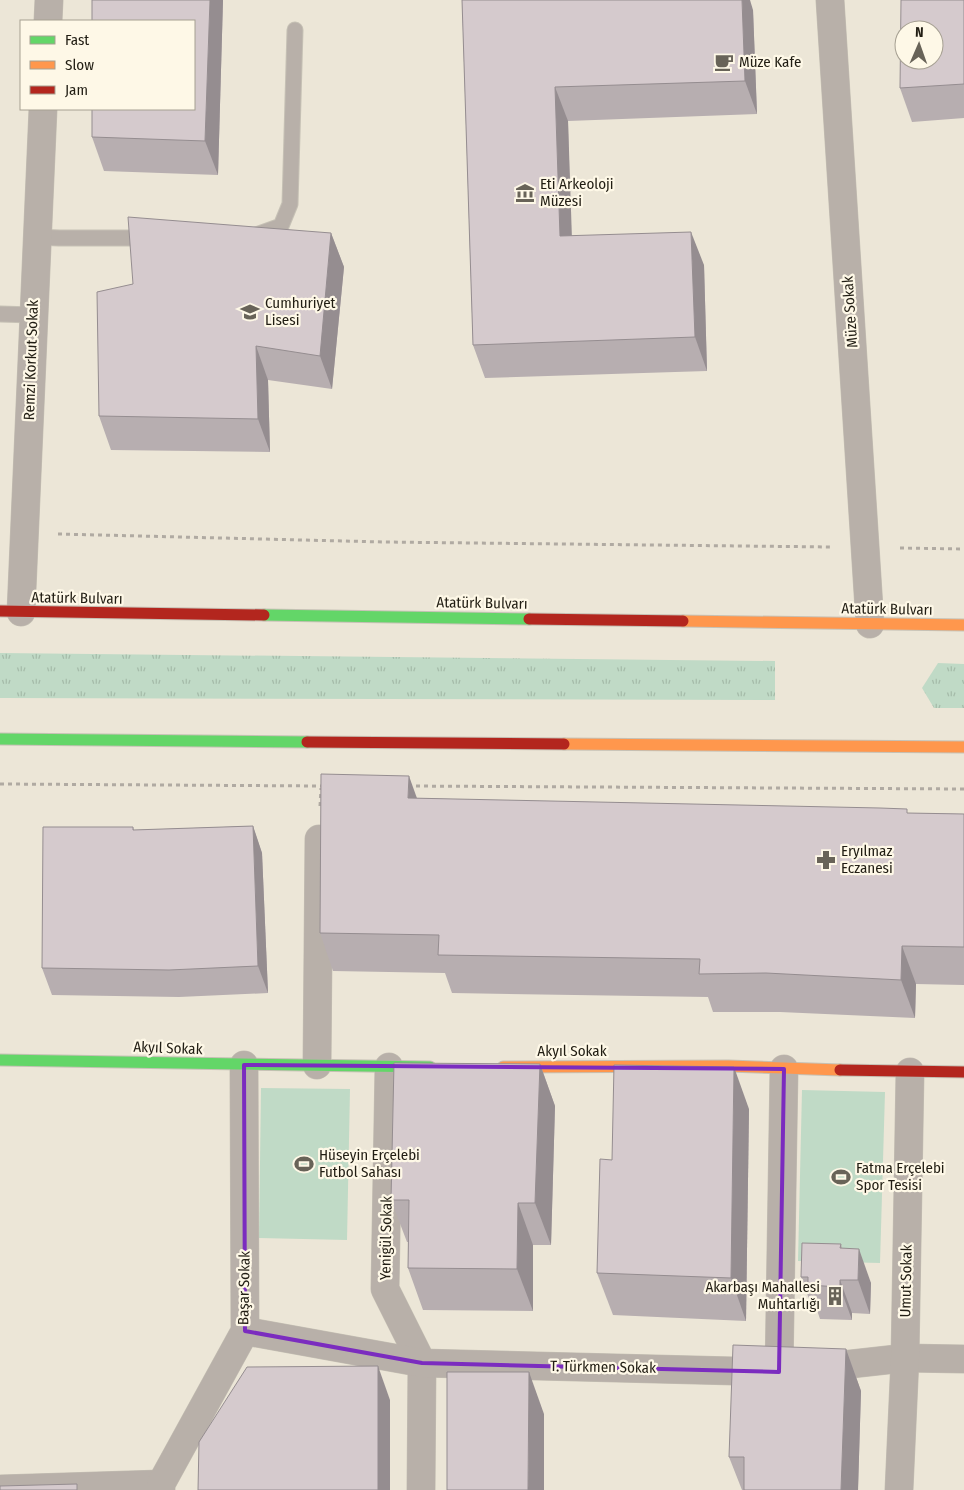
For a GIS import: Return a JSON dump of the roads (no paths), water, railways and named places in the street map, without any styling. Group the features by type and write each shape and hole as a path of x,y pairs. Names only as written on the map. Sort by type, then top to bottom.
{"main road":[{"name":"Atatürk Bulvarı","path":"11,612 964,625"},
{"path":"0,739 964,747"},
{"name":"Akyıl Sokak","path":"0,1060 439,1067"},
{"name":"Akyıl Sokak","path":"489,1067 728,1066 784,1069 964,1072"}],"street":[{"path":"48,20 49,0"},
{"name":"Müze Sokak","path":"830,0 870,624"},
{"name":"Remzi Korkut Sokak","path":"11,612 24,533 43,110"},
{"path":"317,1065 319,839"},
{"name":"Başar Sokak","path":"161,1487 245,1331 244,1065"},
{"name":"Yenigül Sokak","path":"389,1067 385,1289 422,1363 421,1490"},
{"path":"779,1372 784,1069"},
{"name":"Umut Sokak","path":"899,1490 905,1358 910,1072"},
{"name":"T. Türkmen Sokak","path":"245,1331 422,1363 779,1372 905,1358 964,1359"},
{"path":"0,1489 161,1487"}],"lane":[{"path":"241,237 250,237 281,226 290,204 295,30"},
{"path":"37,237 164,238"},
{"path":"0,314 33,315"}],"place":[{"name":"Müze Kafe","path":"724,62"},
{"name":"Eti Arkeoloji Müzesi","path":"525,193"},
{"name":"Cumhuriyet Lisesi","path":"250,312"},
{"name":"Eryılmaz Eczanesi","path":"826,860"},
{"name":"Hüseyin Erçelebi Futbol Sahası","path":"304,1164"},
{"name":"Fatma Erçelebi Spor Tesisi","path":"841,1177"},
{"name":"Akarbaşı Mahallesi Muhtarlığı","path":"835,1296"}]}
